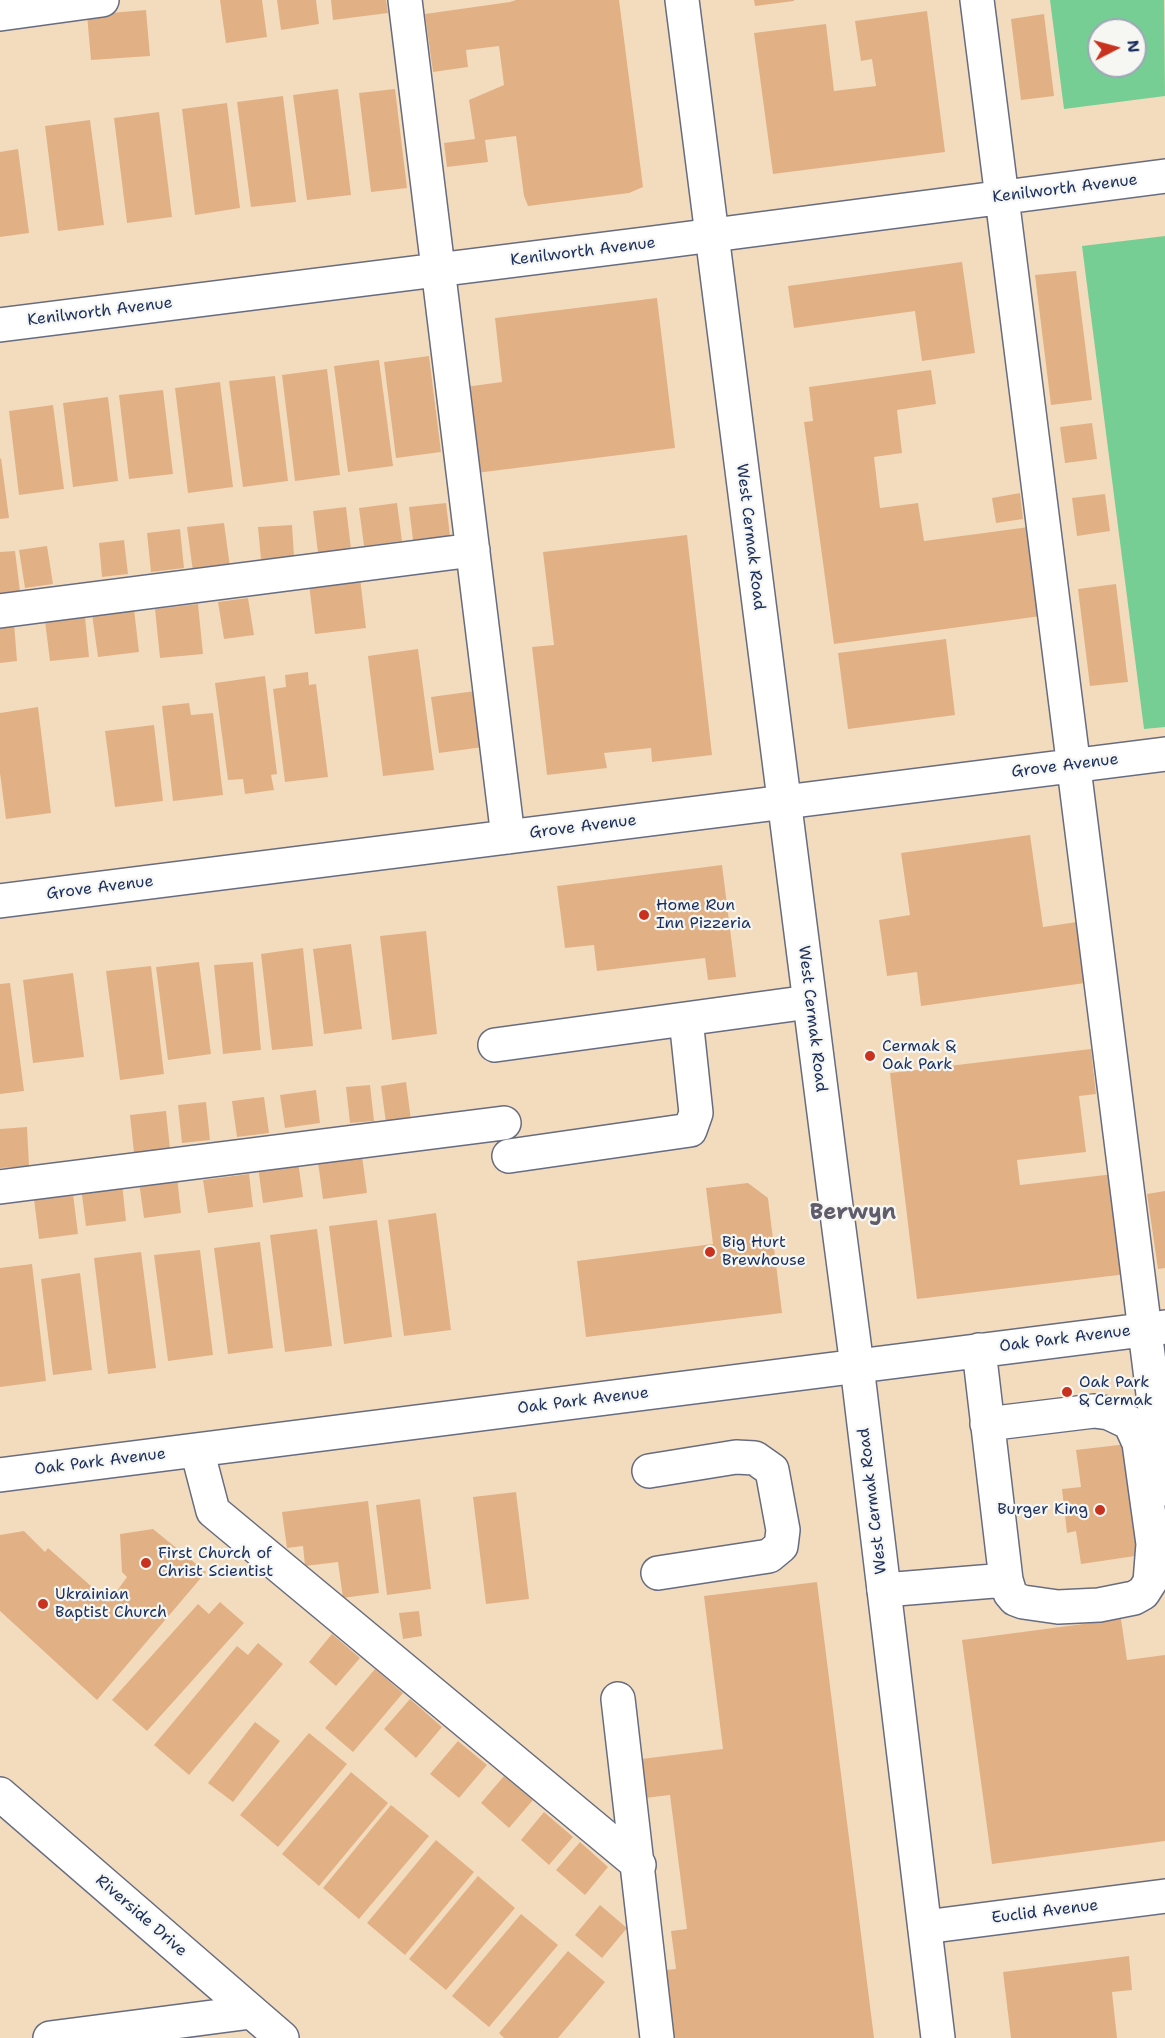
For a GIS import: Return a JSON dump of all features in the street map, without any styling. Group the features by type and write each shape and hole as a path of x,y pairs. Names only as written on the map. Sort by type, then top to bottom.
{"street":[{"path":"0,14 102,0"},
{"path":"405,0 472,550 497,838"},
{"name":"West Cermak Road","path":"682,0 857,1366 938,2038"},
{"path":"977,0 1074,765 1155,1328 1165,1489"},
{"name":"Kenilworth Avenue","path":"0,325 712,236 1165,176"},
{"path":"0,611 472,550"},
{"name":"Grove Avenue","path":"0,901 1165,754"},
{"path":"495,1045 809,1002"},
{"path":"509,1155 690,1130 696,1113 686,1019"},
{"path":"0,1187 504,1123"},
{"name":"Oak Park Avenue","path":"0,1475 1155,1328"},
{"path":"979,1350 987,1424 1006,1580 1010,1593 1015,1599 1023,1602 1058,1607 1099,1605 1134,1598 1143,1593 1150,1582 1153,1544 1139,1443 1130,1423 1109,1413 1094,1411 987,1424"},
{"path":"197,1450 213,1511 639,1865"},
{"path":"649,1471 736,1457 755,1458 772,1470 783,1530 781,1546 769,1556 658,1573"},
{"path":"884,1590 1006,1580"},
{"path":"618,1699 639,1865 657,2038"},
{"name":"Riverside Drive","path":"0,1794 282,2038"},
{"name":"Euclid Avenue","path":"925,1927 1165,1896"},
{"path":"50,2038 251,2012"}],"green space":[{"path":"1050,0 1164,0 1165,96 1064,109"},
{"path":"1165,236 1165,727 1144,729 1082,246"}],"building":[{"path":"220,0 262,0 267,37 226,43"},
{"path":"277,0 316,0 319,24 281,30"},
{"path":"331,0 386,0 388,13 333,20"},
{"path":"516,0 619,0 643,187 629,193 528,206 524,196 516,136 485,140 488,162 447,167 444,143 475,139 469,100 504,85 499,46 466,50 468,67 433,72 425,14"},
{"path":"754,0 794,0 794,1 755,6"},
{"path":"146,10 150,56 91,60 87,15"},
{"path":"927,11 945,152 773,174 754,33 826,24 834,91 876,86 872,59 861,61 855,21"},
{"path":"1044,14 1054,96 1021,100 1011,19"},
{"path":"338,89 351,195 307,200 293,95"},
{"path":"395,89 407,188 371,192 359,93"},
{"path":"283,96 296,202 251,207 237,102"},
{"path":"227,103 240,208 195,215 182,109"},
{"path":"159,112 172,217 127,223 114,118"},
{"path":"90,120 104,225 58,231 45,126"},
{"path":"18,149 29,233 0,237 0,152"},
{"path":"962,262 975,353 922,361 915,311 794,328 788,286"},
{"path":"1076,271 1092,400 1051,405 1035,275"},
{"path":"657,298 675,448 476,473 465,387 502,382 495,318"},
{"path":"429,356 441,452 396,458 384,362"},
{"path":"379,360 393,466 348,472 334,366"},
{"path":"327,369 340,475 295,481 282,375"},
{"path":"931,370 936,404 897,410 902,453 874,457 880,508 918,503 924,541 1029,527 1041,616 834,644 804,422 813,421 809,387"},
{"path":"275,376 288,481 243,487 229,381"},
{"path":"220,382 233,487 188,493 175,388"},
{"path":"163,390 173,474 129,479 119,395"},
{"path":"108,397 118,481 73,487 63,403"},
{"path":"53,405 64,489 19,495 9,411"},
{"path":"1092,423 1097,459 1065,463 1060,427"},
{"path":"0,459 9,518 0,519"},
{"path":"1020,493 1023,519 996,523 992,498"},
{"path":"1105,494 1110,531 1077,536 1072,498"},
{"path":"397,503 402,541 364,546 359,508"},
{"path":"446,503 450,536 413,540 409,507"},
{"path":"346,507 351,549 318,553 313,511"},
{"path":"224,523 230,567 193,572 187,527"},
{"path":"292,525 294,557 261,559 258,527"},
{"path":"180,529 184,568 151,572 147,533"},
{"path":"687,535 712,755 652,762 651,748 604,753 607,768 547,775 532,647 554,645 543,552"},
{"path":"124,540 128,574 102,577 99,543"},
{"path":"47,546 53,584 25,588 19,550"},
{"path":"15,551 20,591 0,594 0,552"},
{"path":"360,578 366,628 315,634 309,584"},
{"path":"1116,584 1128,682 1090,686 1078,589"},
{"path":"248,598 254,635 224,639 218,602"},
{"path":"198,604 203,654 160,658 155,609"},
{"path":"134,609 139,652 98,657 92,614"},
{"path":"85,617 89,657 50,661 45,621"},
{"path":"14,623 17,661 0,663 0,624"},
{"path":"946,639 955,715 848,729 838,653"},
{"path":"418,649 434,770 383,776 368,656"},
{"path":"308,672 309,685 316,684 328,777 285,782 273,689 286,687 285,675"},
{"path":"265,676 277,774 271,775 274,790 245,794 243,779 228,780 215,683"},
{"path":"475,691 483,747 439,753 431,697"},
{"path":"189,703 191,715 213,713 223,795 173,801 162,706"},
{"path":"38,707 51,813 6,819 0,773 0,713"},
{"path":"154,725 163,801 115,807 105,731"},
{"path":"1030,835 1043,927 1077,922 1085,983 921,1006 917,972 887,976 879,920 910,915 901,853"},
{"name":"Home Run Inn Pizzeria","path":"722,865 736,977 708,980 705,958 597,971 594,945 565,948 557,886"},
{"path":"426,931 437,1034 392,1040 380,936"},
{"path":"351,944 362,1029 324,1034 313,949"},
{"path":"303,948 313,1046 272,1050 261,954"},
{"path":"199,962 211,1054 168,1060 156,967"},
{"path":"253,962 261,1050 223,1054 214,965"},
{"path":"151,966 164,1074 120,1080 106,971"},
{"path":"73,973 84,1057 33,1063 23,980"},
{"path":"10,983 24,1091 0,1094 0,984"},
{"path":"1091,1049 1096,1094 1079,1096 1086,1152 1017,1160 1020,1185 1114,1174 1127,1274 917,1299 890,1073"},
{"path":"406,1082 411,1120 386,1123 381,1086"},
{"path":"370,1085 374,1121 350,1123 346,1087"},
{"path":"316,1090 320,1123 285,1128 280,1095"},
{"path":"264,1097 269,1133 237,1137 232,1101"},
{"path":"206,1102 210,1140 182,1143 178,1105"},
{"path":"166,1111 170,1149 134,1153 130,1115"},
{"path":"27,1127 29,1166 0,1168 0,1129"},
{"path":"362,1156 367,1193 323,1199 318,1162"},
{"path":"298,1161 303,1197 263,1203 258,1167"},
{"path":"249,1174 253,1207 208,1213 203,1180"},
{"path":"177,1177 181,1213 144,1218 139,1182"},
{"path":"122,1183 126,1221 86,1226 81,1187"},
{"name":"Big Hurt Brewhouse","path":"748,1183 768,1198 782,1313 586,1337 577,1261 713,1244 706,1188"},
{"path":"1165,1191 1165,1268 1158,1269 1147,1194"},
{"path":"73,1194 78,1234 39,1239 34,1199"},
{"path":"436,1213 451,1330 404,1336 388,1220"},
{"path":"377,1220 392,1337 344,1344 329,1226"},
{"path":"317,1229 332,1346 285,1352 270,1235"},
{"path":"260,1242 273,1348 228,1354 214,1248"},
{"path":"200,1250 213,1355 168,1361 154,1255"},
{"path":"141,1252 156,1368 108,1374 94,1258"},
{"path":"32,1264 46,1381 0,1387 0,1268"},
{"path":"80,1273 92,1370 53,1375 41,1279"},
{"name":"Burger King","path":"1127,1444 1142,1555 1081,1564 1076,1531 1067,1533 1062,1489 1081,1487 1076,1450"},
{"path":"516,1492 529,1599 486,1604 473,1497"},
{"path":"420,1499 431,1589 387,1595 376,1505"},
{"path":"368,1501 379,1593 343,1598 338,1562 305,1566 303,1546 287,1548 282,1512"},
{"path":"153,1529 206,1572 97,1700 0,1611 0,1535 24,1531 45,1552 48,1548 109,1602 127,1577 122,1572 120,1534"},
{"path":"817,1582 874,2038 674,2038 666,1970 676,1969 671,1931 687,1929 670,1795 645,1798 641,1759 723,1749 704,1596"},
{"path":"220,1602 244,1623 147,1731 112,1700 198,1604 209,1614"},
{"path":"419,1611 422,1636 403,1639 399,1613"},
{"path":"1121,1619 1127,1660 1165,1655 1165,1841 992,1864 962,1640"},
{"path":"332,1634 360,1658 336,1686 309,1662"},
{"path":"258,1643 283,1664 189,1775 154,1745 237,1646 248,1655"},
{"path":"375,1669 403,1693 353,1752 325,1728"},
{"path":"410,1699 442,1727 416,1758 384,1729"},
{"path":"255,1722 280,1741 233,1802 208,1783"},
{"path":"309,1733 347,1764 278,1847 240,1815"},
{"path":"458,1741 487,1765 459,1798 430,1774"},
{"path":"351,1772 388,1803 319,1886 282,1854"},
{"path":"504,1776 533,1800 509,1828 481,1803"},
{"path":"391,1805 429,1836 359,1919 323,1888"},
{"path":"544,1812 573,1837 549,1865 521,1840"},
{"path":"436,1840 474,1872 405,1955 367,1923"},
{"path":"580,1842 608,1867 585,1895 556,1870"},
{"path":"478,1876 515,1908 446,1990 409,1959"},
{"path":"600,1905 627,1928 602,1958 575,1935"},
{"path":"521,1914 558,1945 489,2027 452,1996"},
{"path":"568,1951 605,1982 558,2038 504,2038 499,2033"},
{"path":"1129,1956 1132,1990 1112,1992 1117,2038 1011,2038 1003,1972"}],"place":[{"name":"Home Run Inn Pizzeria","path":"644,915"},
{"name":"Cermak & Oak Park","path":"870,1056"},
{"name":"Big Hurt Brewhouse","path":"710,1252"},
{"name":"Oak Park & Cermak","path":"1067,1392"},
{"name":"Burger King","path":"1100,1510"},
{"name":"First Church of Christ Scientist","path":"146,1563"},
{"name":"Ukrainian Baptist Church","path":"43,1604"}],"district":[{"name":"Berwyn","path":"853,1213"}]}
